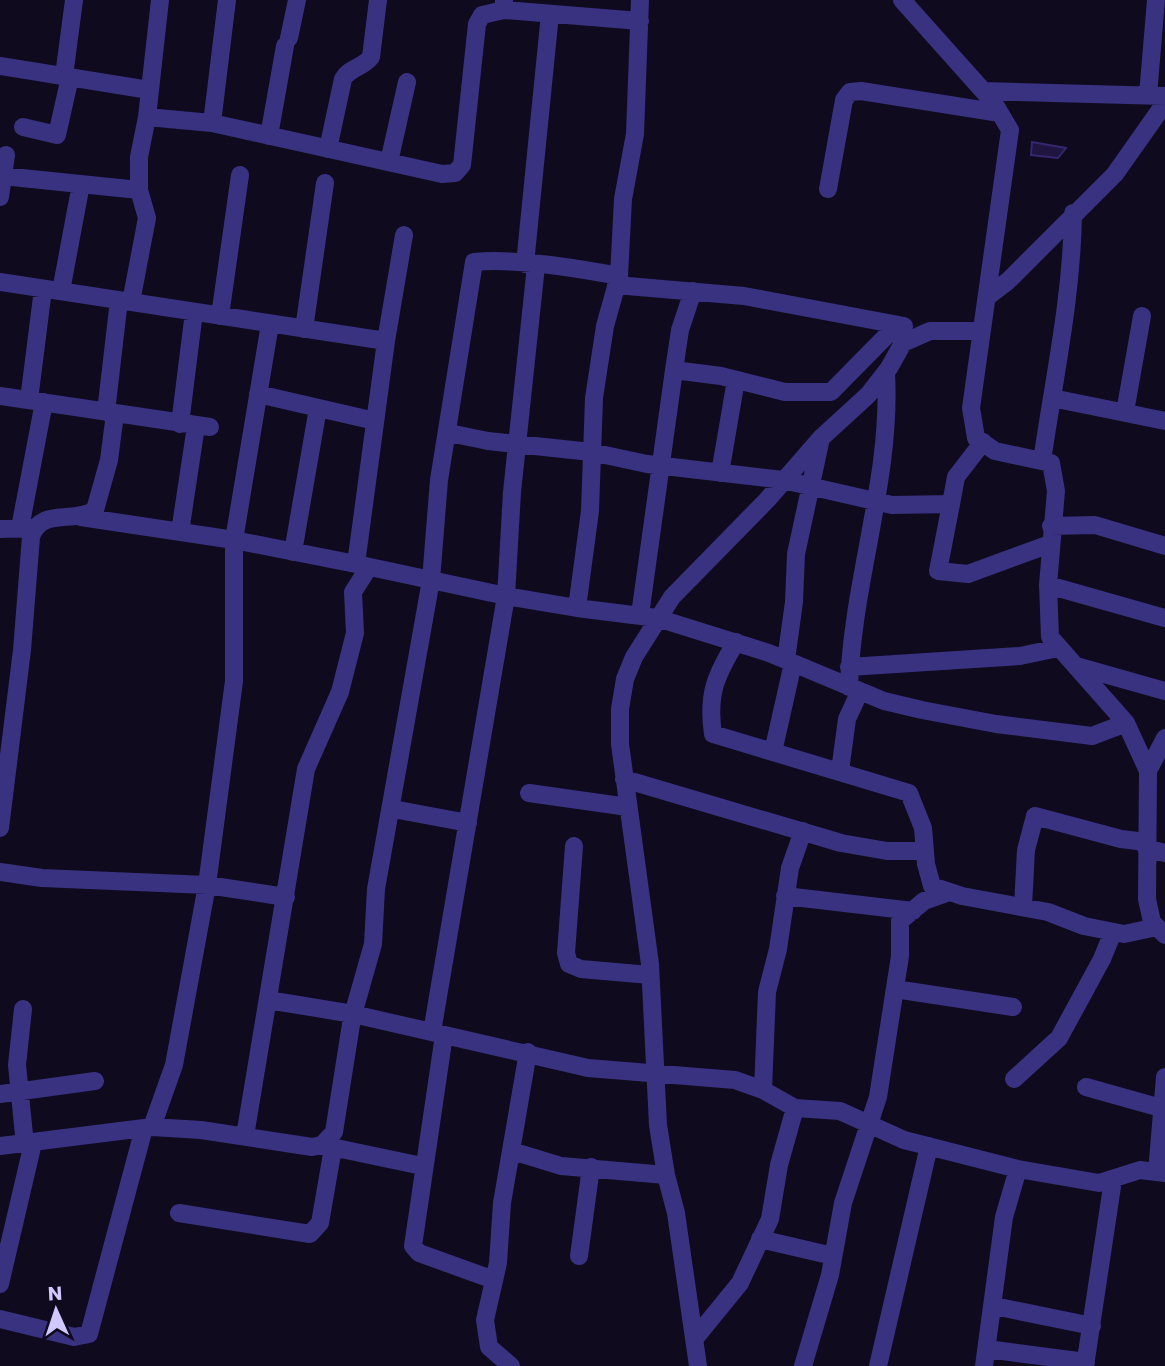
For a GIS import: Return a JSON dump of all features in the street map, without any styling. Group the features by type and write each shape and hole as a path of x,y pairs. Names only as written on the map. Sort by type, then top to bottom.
{"street":[{"path":"23,127 57,135 67,76 74,0"},
{"path":"81,517 95,510 100,499 125,301 147,218 139,190 139,157 147,117 160,0"},
{"path":"212,123 227,0"},
{"path":"269,136 297,0"},
{"path":"328,149 343,79 350,70 364,64 371,57 378,0"},
{"path":"577,608 590,511 594,398 605,326 618,281 623,199 635,134 640,0"},
{"path":"902,0 984,91 1010,130 971,408 976,438 995,450 1051,463 1056,491 1048,585 1050,637 1126,723 1148,771"},
{"path":"984,91 1156,95 1156,0"},
{"path":"147,117 212,123 442,174 459,170 477,24 482,15 504,5 550,14 640,21"},
{"path":"494,1280 415,1250 412,1241 468,823 506,596 550,14"},
{"path":"0,66 149,90"},
{"path":"389,163 407,82"},
{"path":"828,189 844,100 850,92 861,91 1000,113"},
{"path":"986,297 1008,281 1073,213 1115,174 1165,103"},
{"path":"0,197 6,155"},
{"path":"220,316 240,175"},
{"path":"2,176 139,190"},
{"path":"304,329 325,183"},
{"path":"0,828 37,401 52,290 81,184"},
{"path":"1042,461 1066,317 1073,257 1073,213"},
{"path":"245,1136 306,769 340,692 355,633 353,592 362,565 375,421 404,235"},
{"path":"179,1213 310,1234 320,1223 328,1146 334,1132 353,1014 373,944 376,889 393,809 397,764 431,580 439,480 449,433 474,262 494,260 577,268 618,281 824,309 930,331 982,331"},
{"path":"0,282 386,341"},
{"path":"693,291 671,368 674,370 659,465 648,616 625,679 620,709 624,779 650,975 654,1072 666,1175 676,1213 696,1337 698,1366"},
{"path":"180,532 195,426 194,312"},
{"path":"1125,412 1142,316"},
{"path":"0,1319 74,1337 89,1334 148,1127 174,1065 207,885 234,681 234,540 270,324"},
{"path":"674,370 785,391 831,392 897,325"},
{"path":"648,616 672,597 821,438 868,395 886,373 903,343 930,331"},
{"path":"840,771 854,689 849,667 888,408 886,373"},
{"path":"720,473 736,380"},
{"path":"258,394 375,421"},
{"path":"0,396 195,426"},
{"path":"1052,398 1165,421"},
{"path":"293,552 318,408"},
{"path":"449,433 591,452 659,465 783,480 892,505 951,504"},
{"path":"774,752 789,662 796,554 821,438"},
{"path":"983,442 956,477 938,571 968,574 1050,544"},
{"path":"0,529 27,528 46,519 81,517 234,540 506,596 648,616 736,642 854,689 935,712 1092,736 1126,723"},
{"path":"1051,526 1095,525 1165,546"},
{"path":"1048,585 1165,618"},
{"path":"736,642 716,675 710,710 713,734 909,793 923,828 932,886 949,892 1048,912 1084,926 1113,932 1124,934 1161,931"},
{"path":"849,667 1020,656 1058,648"},
{"path":"1072,665 1165,691"},
{"path":"1161,931 1152,922 1147,899 1146,845 1148,771 1165,738"},
{"path":"624,779 721,810 841,843 887,851 925,850"},
{"path":"529,793 628,807"},
{"path":"393,809 468,823"},
{"path":"1023,906 1026,850 1035,816 1146,845 1165,853"},
{"path":"763,1090 767,992 778,949 785,896 803,831"},
{"path":"574,846 566,953 569,964 580,969 650,975"},
{"path":"0,872 42,878 207,885 286,897"},
{"path":"803,1366 833,1256 843,1203 872,1124 900,956 900,921 924,901 949,892"},
{"path":"785,896 828,904 913,911"},
{"path":"1014,1080 1059,1038 1102,959 1113,932"},
{"path":"895,989 1013,1007"},
{"path":"268,1000 353,1014 589,1068 735,1080 763,1090 794,1108 840,1111 904,1140 1018,1169 1099,1183 1140,1170 1161,1173 1161,1108 1165,1077"},
{"path":"0,1284 29,1144 17,1065 23,1009"},
{"path":"511,1366 489,1347 485,1335 485,1320 494,1280 502,1203 528,1052"},
{"path":"0,1094 95,1081"},
{"path":"1086,1087 1161,1108"},
{"path":"696,1337 740,1283 770,1219 779,1165 794,1108"},
{"path":"0,1146 148,1127 245,1136 301,1146 328,1146 422,1166"},
{"path":"878,1366 929,1146"},
{"path":"512,1151 561,1166 666,1175"},
{"path":"579,1256 591,1167"},
{"path":"1018,1169 1004,1217 985,1357 1086,1364 1113,1180"},
{"path":"760,1239 833,1256"},
{"path":"993,1306 1091,1326"}],"building":[{"path":"1032,142 1066,148 1058,158 1031,155"}]}
